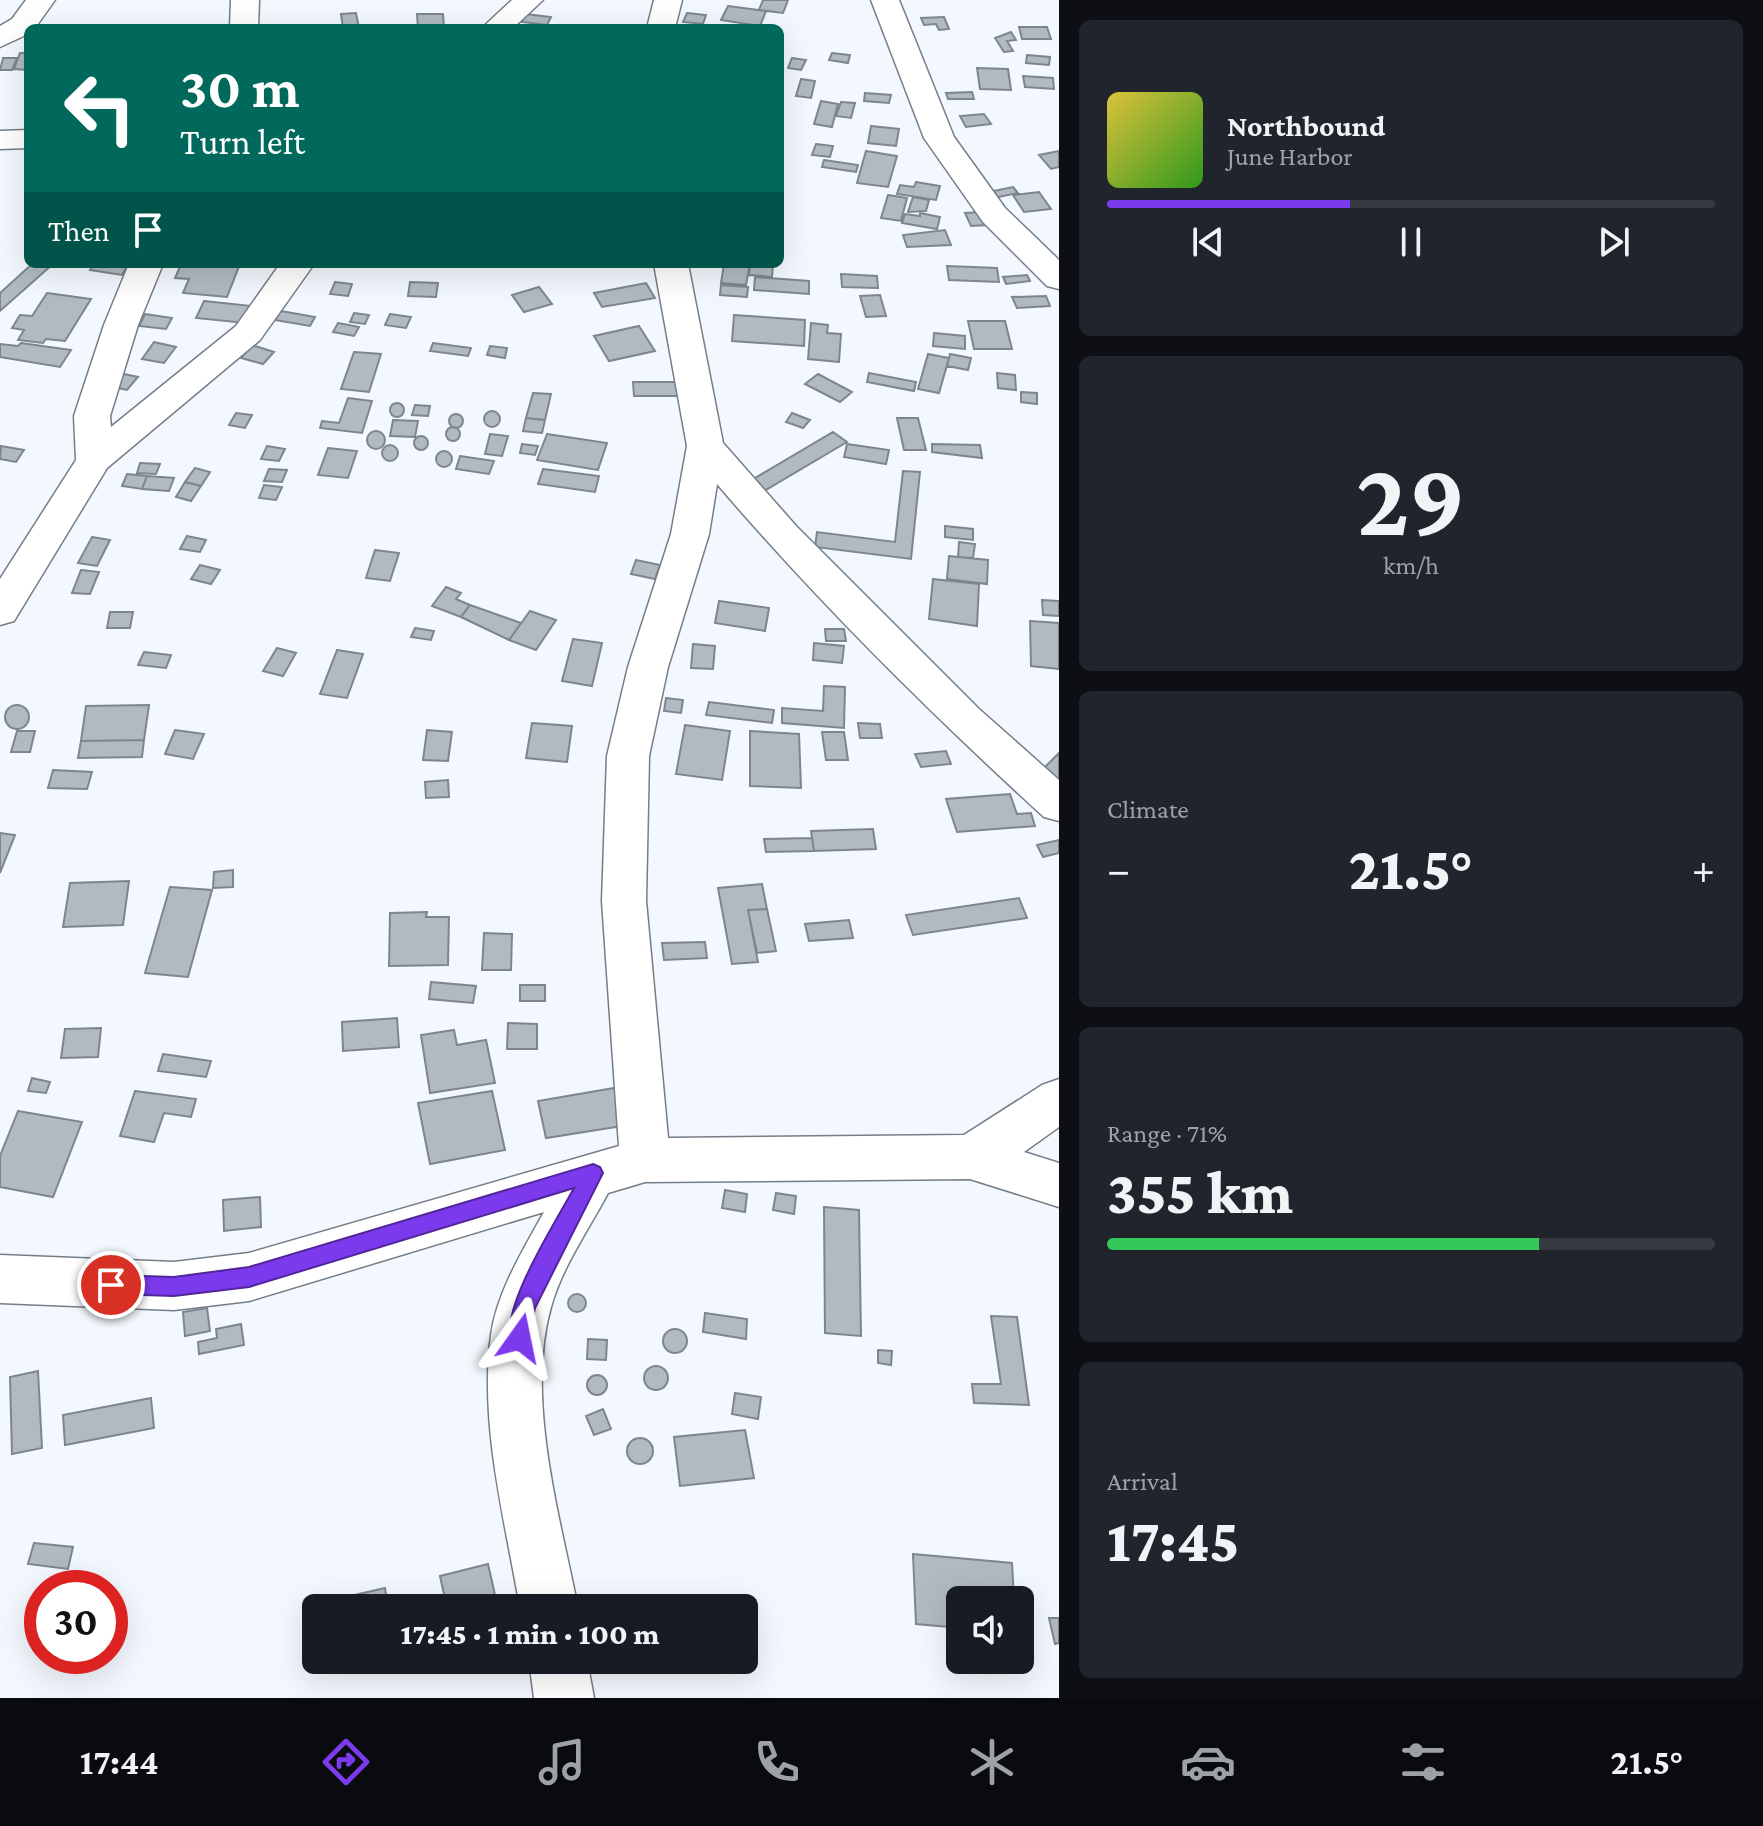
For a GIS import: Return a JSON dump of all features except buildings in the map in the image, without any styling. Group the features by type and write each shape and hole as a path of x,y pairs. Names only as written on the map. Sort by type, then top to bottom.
{"street":[{"path":"0,38 22,25 41,0"},
{"path":"244,24 245,0"},
{"path":"501,24 529,0"},
{"path":"662,24 668,0"},
{"path":"885,0 939,138 994,215 1059,279"},
{"path":"0,140 24,139"},
{"path":"94,460 92,416 121,325 144,268"},
{"path":"0,611 94,460 248,333 294,268"},
{"path":"645,1160 624,901 628,756 648,667 690,534 705,446 672,268"},
{"path":"705,446 783,536 964,720 1059,805"},
{"path":"970,1157 1012,1134 1059,1100"},
{"path":"0,1279 174,1286 249,1277 645,1160 970,1157 1059,1185"},
{"path":"547,1594 521,1441 515,1369 524,1307 593,1173"},
{"path":"560,1674 564,1698"}],"route":[{"path":"111,1285 174,1286 249,1277 593,1173 524,1307 520,1338"}]}
